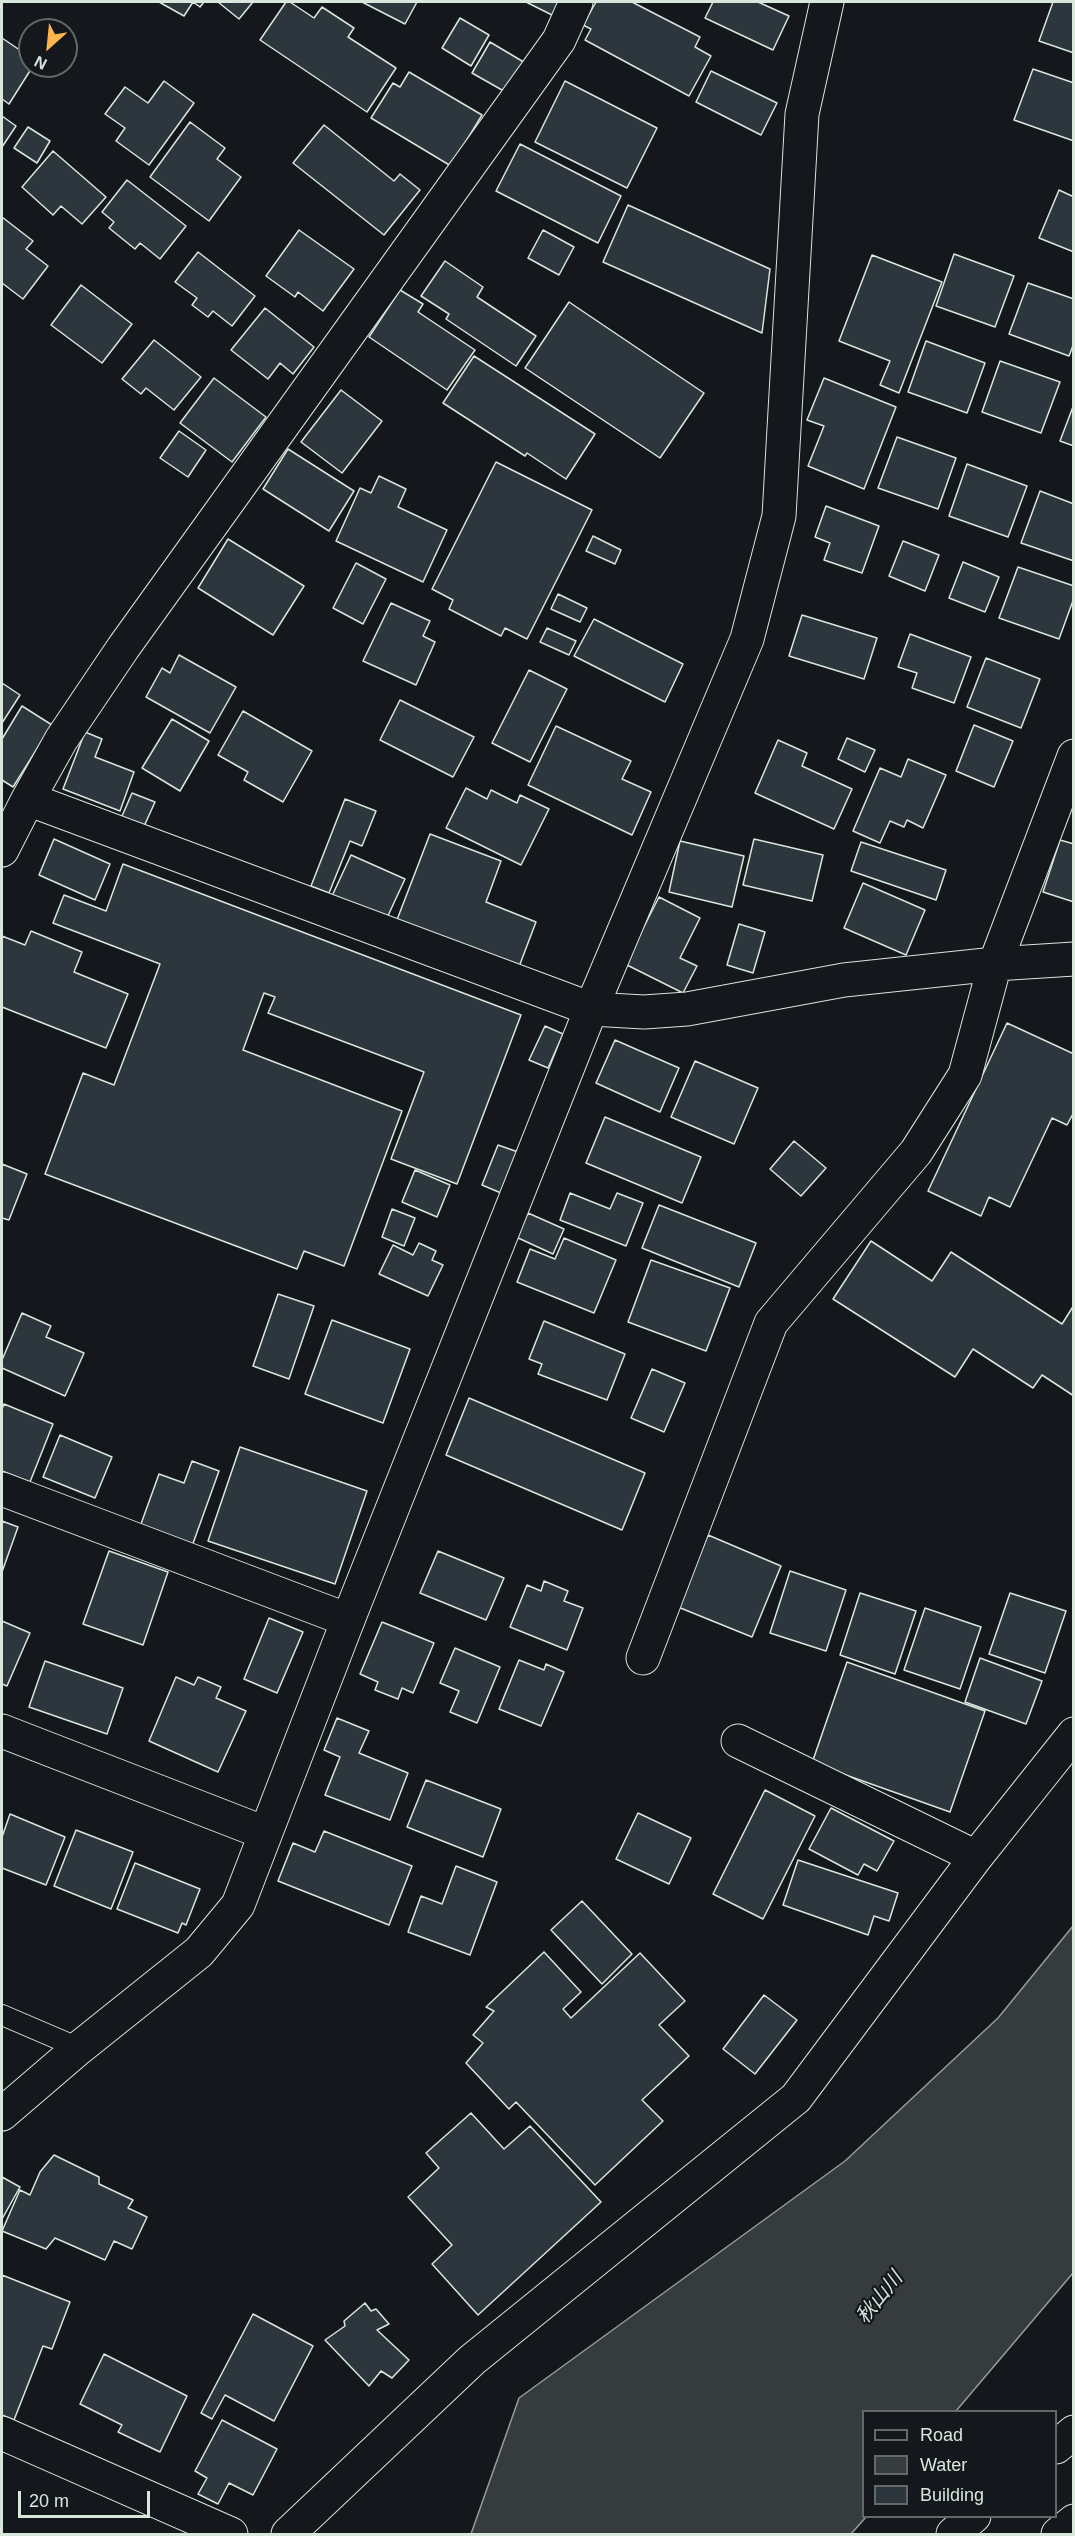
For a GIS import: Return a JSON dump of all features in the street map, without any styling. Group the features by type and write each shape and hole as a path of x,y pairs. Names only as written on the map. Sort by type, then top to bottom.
{"street":[{"path":"2,850 61,740 123,648 559,40 576,2"},
{"path":"2,2114 79,2048 199,1952 238,1905 348,1620 591,1009 747,639 779,516 802,114 827,2"},
{"path":"643,1658 771,1323 916,1152 965,1075 995,964 1074,756"},
{"path":"28,799 591,1009 644,1012 687,1009 844,980 995,964 1074,959"},
{"path":"2,1489 348,1620"},
{"path":"2,1731 265,1833"},
{"path":"288,2535 472,2360 796,2098 976,1857 1074,1734"},
{"path":"738,1741 976,1857"},
{"path":"1057,2446 1074,2432"},
{"path":"2,2433 231,2535"},
{"path":"953,2535 973,2518"},
{"path":"1058,2535 1074,2521"}],"lane":[{"path":"2,2015 79,2048"}],"water":[{"name":"秋山川","path":"1073,1926 1073,2273 957,2410 862,2410 862,2518 865,2518 851,2534 471,2534 519,2398 845,2161 998,2018"}],"building":[{"path":"159,2 193,2 184,16"},
{"path":"193,2 204,2 200,7"},
{"path":"218,2 253,2 239,19"},
{"path":"286,2 290,2 314,18 322,7 354,28 348,37 396,68 367,112 260,40"},
{"path":"362,2 417,2 405,24"},
{"path":"526,2 567,2 558,18"},
{"path":"596,2 632,2 700,37 695,47 711,56 689,96 585,40 591,29 583,25"},
{"path":"713,2 758,2 789,16 773,50 705,18"},
{"path":"1053,2 1074,2 1074,53 1039,41"},
{"path":"460,18 489,35 471,66 442,48"},
{"path":"2,38 18,49 18,78 25,78 9,104 2,99"},
{"path":"490,42 527,64 509,94 472,73"},
{"path":"1033,69 1074,83 1074,141 1014,120"},
{"path":"711,71 777,103 761,135 696,102"},
{"path":"409,72 482,115 451,166 371,118 393,83 400,87"},
{"path":"164,81 194,103 149,165 116,141 125,128 105,114 125,87 148,103"},
{"path":"565,81 657,128 627,188 535,142"},
{"path":"2,116 16,126 2,147"},
{"path":"190,122 225,148 217,159 241,177 209,221 150,177"},
{"path":"324,125 394,181 400,174 420,190 384,235 293,163"},
{"path":"28,127 50,141 37,163 14,148"},
{"path":"520,144 621,196 598,243 496,191"},
{"path":"53,151 106,197 82,224 61,206 53,215 22,187"},
{"path":"127,180 186,226 160,259 140,243 135,249 109,228 114,222 102,212"},
{"path":"1059,190 1074,197 1074,252 1039,238"},
{"path":"628,205 770,269 762,333 603,262"},
{"path":"2,217 33,241 26,249 48,266 23,299 2,283"},
{"path":"299,230 354,269 323,311 298,292 295,297 266,276"},
{"path":"543,230 574,247 559,275 528,258"},
{"path":"198,252 255,296 232,326 213,311 208,317 192,305 197,298 175,282"},
{"path":"954,254 1014,276 995,327 936,306"},
{"path":"872,255 942,282 899,393 880,385 890,361 839,341"},
{"path":"445,261 483,287 477,297 536,336 516,366 446,319 449,314 421,296"},
{"path":"1028,283 1074,299 1074,343 1069,356 1009,334"},
{"path":"81,285 132,324 102,363 51,325"},
{"path":"400,290 423,304 418,312 475,350 447,390 369,337"},
{"path":"569,302 704,393 660,458 525,368"},
{"path":"265,308 314,347 293,374 280,363 268,379 231,350"},
{"path":"154,340 201,377 174,410 146,388 141,394 122,379"},
{"path":"926,341 985,363 967,413 908,392"},
{"path":"474,356 595,434 566,479 527,453 525,456 443,403"},
{"path":"1000,361 1060,382 1041,433 982,412"},
{"path":"214,378 266,417 232,462 180,423"},
{"path":"824,378 896,407 864,489 808,466 824,426 807,420"},
{"path":"341,390 382,421 342,473 301,442"},
{"path":"1074,404 1074,446 1060,441"},
{"path":"179,431 206,450 188,477 160,458"},
{"path":"897,437 956,458 938,509 878,488"},
{"path":"288,449 354,491 329,531 263,489"},
{"path":"496,462 592,510 527,639 505,628 501,636 449,609 453,600 432,589"},
{"path":"967,464 1027,486 1008,537 949,516"},
{"path":"379,476 406,489 398,507 447,530 423,582 336,541 360,488 371,493"},
{"path":"1040,491 1074,504 1074,561 1021,543"},
{"path":"826,506 879,526 862,573 824,560 830,543 815,537"},
{"path":"593,536 621,550 615,564 586,551"},
{"path":"228,539 304,586 273,635 198,588"},
{"path":"903,541 939,555 925,591 889,576"},
{"path":"963,562 999,577 985,612 949,598"},
{"path":"356,563 386,579 363,624 333,608"},
{"path":"1018,567 1074,586 1074,598 1059,639 999,618"},
{"path":"558,594 587,608 580,622 551,609"},
{"path":"391,603 430,621 423,636 435,642 416,685 363,661"},
{"path":"802,615 877,638 864,679 789,656"},
{"path":"594,619 683,664 665,702 574,656"},
{"path":"547,628 576,641 569,655 540,642"},
{"path":"910,634 971,657 954,703 912,688 917,673 898,667"},
{"path":"179,655 236,687 210,733 146,697 162,668 170,673"},
{"path":"986,658 1040,679 1021,728 967,707"},
{"path":"529,670 567,689 530,762 492,743"},
{"path":"2,683 20,695 2,723"},
{"path":"400,700 474,737 453,777 380,740"},
{"path":"22,706 52,725 13,787 2,780 2,739"},
{"path":"243,711 312,751 283,802 244,780 248,772 218,755"},
{"path":"172,719 209,741 180,791 142,768"},
{"path":"974,725 1013,741 994,787 956,771"},
{"path":"556,726 631,761 622,779 651,792 632,835 528,785"},
{"path":"85,732 102,739 95,757 134,772 120,811 63,789"},
{"path":"847,738 875,750 865,772 838,759"},
{"path":"778,740 807,753 802,766 852,789 834,829 755,793"},
{"path":"908,759 946,775 923,828 907,820 904,827 890,821 880,843 853,831 880,768 901,777"},
{"path":"466,788 487,799 491,790 517,803 520,795 549,809 521,865 446,828"},
{"path":"132,793 155,802 141,833 119,823"},
{"path":"345,799 376,811 362,846 350,841 329,893 311,886"},
{"path":"430,834 501,861 486,902 536,922 517,972 395,925"},
{"path":"54,839 110,864 95,900 39,875"},
{"path":"754,839 823,855 812,901 743,885"},
{"path":"1060,840 1074,844 1074,902 1043,892"},
{"path":"680,841 744,856 732,907 669,892"},
{"path":"861,842 946,870 936,900 851,871"},
{"path":"351,855 405,879 386,920 332,896"},
{"path":"123,864 521,1015 457,1184 391,1159 424,1072 268,1013 275,997 264,993 243,1050 402,1111 344,1266 304,1251 297,1269 45,1174 83,1073 114,1085 160,964 53,923 64,895 106,911"},
{"path":"863,883 925,910 906,955 844,928"},
{"path":"659,897 700,918 680,958 697,966 683,993 625,964"},
{"path":"739,924 765,932 753,973 727,965"},
{"path":"31,931 82,952 74,972 128,994 106,1048 2,1007 2,936 25,945"},
{"path":"1007,1023 1074,1054 1074,1112 1067,1125 1052,1118 1010,1207 989,1197 981,1216 928,1191"},
{"path":"545,1026 563,1034 548,1068 529,1060"},
{"path":"615,1040 679,1068 660,1112 596,1083"},
{"path":"695,1061 758,1088 734,1144 671,1117"},
{"path":"605,1117 701,1157 682,1203 586,1163"},
{"path":"794,1141 826,1168 801,1196 770,1169"},
{"path":"498,1145 518,1152 501,1193 482,1185"},
{"path":"2,1164 27,1174 9,1220 2,1218"},
{"path":"415,1170 450,1185 437,1217 402,1202"},
{"path":"570,1193 610,1209 617,1193 643,1203 626,1246 560,1220"},
{"path":"659,1205 756,1243 739,1287 642,1248"},
{"path":"392,1209 415,1218 404,1246 382,1237"},
{"path":"528,1213 564,1229 553,1254 516,1237"},
{"path":"564,1238 616,1260 594,1313 517,1282 530,1249 555,1259"},
{"path":"871,1241 932,1281 951,1252 1062,1324 1074,1305 1074,1396 1042,1375 1033,1388 973,1349 955,1377 833,1299"},
{"path":"419,1243 436,1251 432,1260 443,1265 428,1296 379,1274 393,1245 413,1255"},
{"path":"651,1260 730,1288 706,1351 628,1322"},
{"path":"278,1294 314,1306 289,1379 253,1366"},
{"path":"22,1313 51,1326 46,1337 84,1353 65,1396 2,1368 2,1360"},
{"path":"332,1320 410,1349 383,1423 305,1394"},
{"path":"544,1321 625,1354 607,1400 538,1374 542,1364 529,1359"},
{"path":"652,1369 685,1383 664,1432 631,1418"},
{"path":"469,1398 645,1473 622,1530 446,1455"},
{"path":"4,1404 53,1424 30,1482 2,1471 2,1409"},
{"path":"60,1435 112,1457 95,1498 43,1477"},
{"path":"240,1447 367,1491 335,1584 208,1541"},
{"path":"192,1461 219,1471 191,1549 137,1535 159,1474 184,1483"},
{"path":"2,1521 18,1527 2,1572"},
{"path":"708,1535 781,1566 752,1637 678,1607"},
{"path":"109,1551 168,1572 143,1645 83,1624"},
{"path":"438,1551 504,1578 486,1620 420,1593"},
{"path":"790,1571 846,1590 826,1651 770,1633"},
{"path":"544,1581 568,1591 564,1601 583,1608 567,1650 510,1627 527,1585 541,1591"},
{"path":"860,1593 916,1611 895,1674 840,1655"},
{"path":"1010,1593 1066,1611 1045,1673 989,1654"},
{"path":"925,1608 981,1627 960,1689 904,1670"},
{"path":"269,1618 303,1632 277,1693 244,1679"},
{"path":"2,1621 30,1633 7,1686 2,1684"},
{"path":"382,1622 434,1643 413,1693 402,1688 398,1699 375,1690 378,1682 360,1674"},
{"path":"455,1648 500,1667 477,1723 450,1712 459,1691 440,1683"},
{"path":"980,1658 1042,1681 1026,1724 965,1702"},
{"path":"519,1660 544,1670 546,1664 564,1672 541,1726 499,1709"},
{"path":"45,1661 123,1688 107,1734 29,1707"},
{"path":"847,1662 985,1711 950,1812 812,1763"},
{"path":"176,1677 194,1685 198,1677 221,1687 216,1698 246,1711 218,1772 149,1741"},
{"path":"337,1718 369,1731 359,1753 408,1773 390,1820 325,1795 340,1757 324,1750"},
{"path":"426,1780 501,1809 483,1857 407,1827"},
{"path":"765,1790 815,1816 763,1919 713,1894"},
{"path":"831,1808 894,1841 877,1871 864,1864 858,1875 809,1849"},
{"path":"638,1813 691,1838 669,1884 616,1859"},
{"path":"10,1814 65,1837 46,1885 2,1868 2,1837"},
{"path":"76,1830 133,1852 111,1909 54,1886"},
{"path":"324,1831 412,1866 389,1925 278,1881 293,1843 315,1852"},
{"path":"798,1860 898,1893 889,1921 874,1916 868,1935 783,1905"},
{"path":"135,1863 200,1889 186,1925 182,1923 178,1933 117,1909"},
{"path":"456,1866 497,1882 470,1955 408,1932 421,1896 442,1904"},
{"path":"582,1901 632,1954 602,1984 551,1930"},
{"path":"544,1952 581,1992 563,2009 571,2018 640,1953 685,2001 659,2025 689,2056 642,2100 663,2121 595,2185 516,2102 509,2109 466,2063 483,2043 473,2035 494,2011 486,2007"},
{"path":"764,1995 797,2020 755,2074 723,2049"},
{"path":"471,2113 504,2149 530,2126 601,2202 478,2315 432,2264 452,2245 408,2197 439,2168 426,2153"},
{"path":"54,2155 99,2177 99,2184 133,2200 128,2208 147,2217 132,2249 114,2241 105,2260 55,2238 46,2249 2,2231 20,2190 30,2195 40,2172"},
{"path":"2,2177 20,2187 2,2219"},
{"path":"2,2275 70,2302 52,2349 43,2346 14,2420 2,2415"},
{"path":"365,2303 371,2311 376,2309 389,2324 377,2330 409,2360 392,2378 381,2371 369,2386 325,2340 345,2326 344,2321"},
{"path":"253,2314 313,2346 274,2421 225,2395 212,2419 201,2413"},
{"path":"104,2354 187,2396 160,2452 118,2432 122,2425 80,2404"},
{"path":"222,2420 277,2449 253,2495 229,2483 218,2504 198,2494 207,2478 195,2471"}]}
